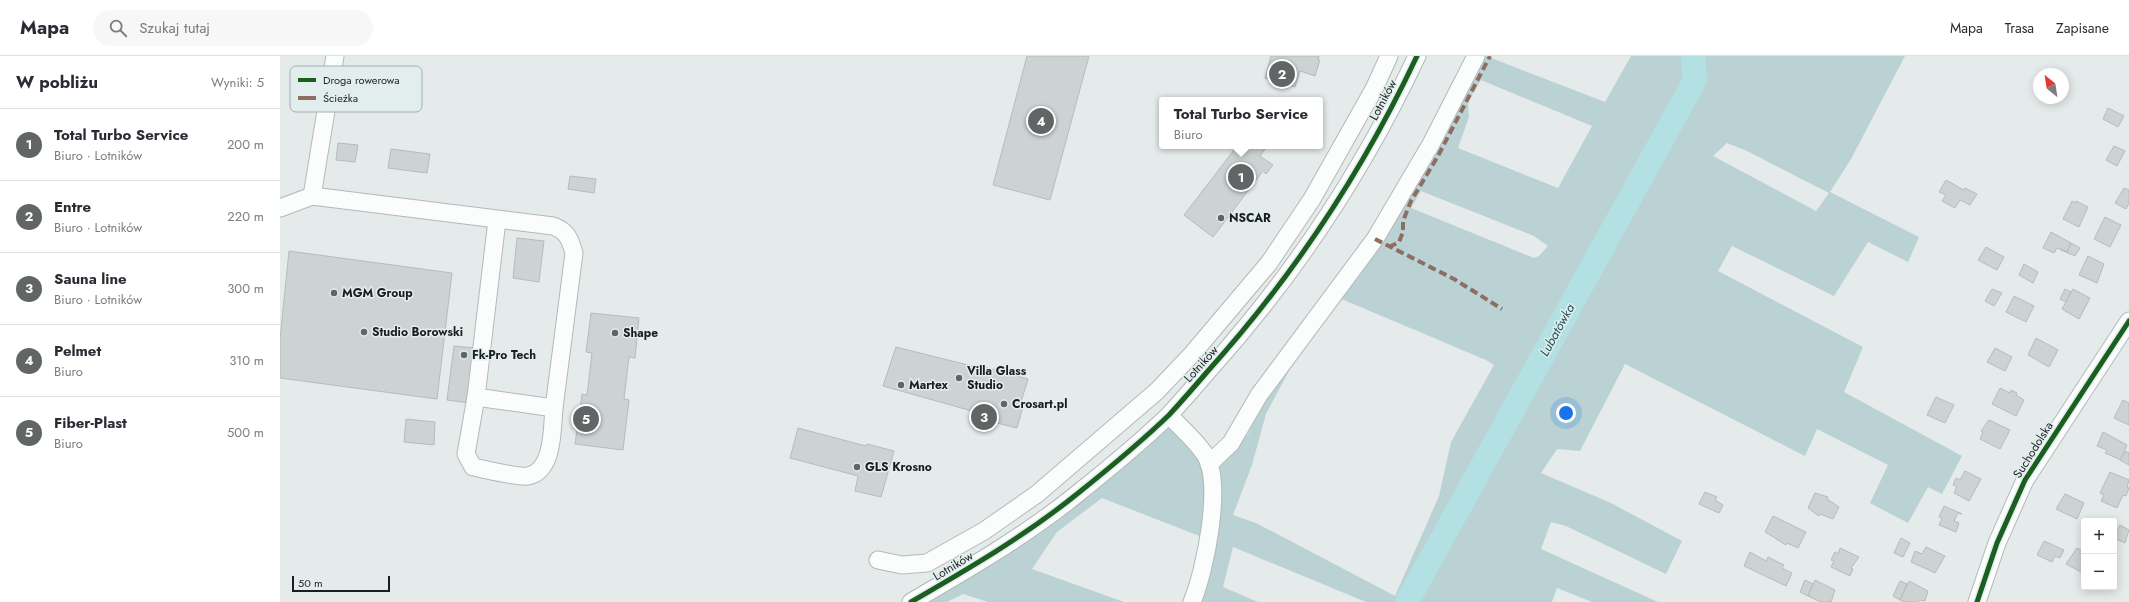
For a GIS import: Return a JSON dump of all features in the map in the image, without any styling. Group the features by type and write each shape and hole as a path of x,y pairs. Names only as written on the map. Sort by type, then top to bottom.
{"street":[{"path":"334,66 335,56"},
{"path":"878,560 902,565 928,563 984,531 1037,494 1157,391 1193,353 1278,250 1312,199 1360,114 1389,56"},
{"name":"Lotników","path":"911,602 1000,550 1076,495 1169,415 1242,334 1298,263 1348,184 1400,91 1417,56"},
{"path":"1209,464 1232,443 1259,395 1375,239 1431,144 1476,56"},
{"path":"312,196 327,112"},
{"path":"280,208 312,196 552,226 562,229 570,239 574,253 554,408 550,453 540,470 528,476 473,467 466,454 476,397 497,220"},
{"name":"Suchodolska","path":"1977,602 1997,542 2025,480 2129,321"},
{"path":"476,397 554,408"},
{"path":"1169,415 1204,453 1209,464 1213,483 1206,550 1192,602"}],"shaded area":[{"path":"1480,56 1486,56 1605,102 1631,56 1905,56 1851,159 1830,192 1919,237 1908,262 1868,242 1834,296 1732,246 1718,271 1863,347 1844,392 1962,456 1942,494 1928,487 1908,523 1870,503 1888,465 1817,429 1805,456 1625,364 1580,451 1557,449 1541,473 1611,503 1682,541 1666,574 1566,526 1551,522 1541,549 1658,602 1592,602 1557,588 1552,602 1366,602 1233,547 1223,587 1258,602 1197,602 1218,519 1220,502 1219,468 1248,434 1271,387 1287,366 1290,369 1266,414 1252,465 1233,515 1256,523 1395,596 1439,496 1451,442 1494,365 1486,360 1339,298","holes":["1481,80 1592,126 1558,188 1458,148 1469,117 1468,102","1727,143 1747,151 1829,193 1816,211 1713,156","1421,191 1534,236 1548,246 1539,256 1534,258 1411,208"]},
{"path":"1167,428 1181,437 1193,450 1205,473 1207,485 1207,504 1203,502 1202,537 1102,498 1057,532 1032,569 1124,602 988,602 963,594 947,602 927,602 976,573 1092,494"}],"building":[{"path":"1027,56 1089,56 1050,200 993,185"},
{"path":"1271,56 1319,56 1318,60 1320,60 1315,76 1300,71 1295,87 1265,78"},
{"path":"2108,108 2124,116 2118,127 2103,119"},
{"path":"338,143 358,145 355,162 336,160"},
{"path":"2114,146 2125,151 2117,166 2106,160"},
{"path":"391,149 430,154 427,173 388,168"},
{"path":"1233,149 1265,149 1260,156 1273,165 1266,174 1263,171 1213,237 1184,215"},
{"path":"570,176 596,179 594,193 568,189"},
{"path":"1946,180 1964,190 1965,188 1977,194 1970,205 1960,200 1955,208 1942,201 1946,195 1939,192"},
{"path":"2124,188 2129,190 2129,203 2126,209 2115,203"},
{"path":"2072,201 2075,203 2076,201 2088,207 2079,227 2063,219"},
{"path":"2105,217 2121,225 2110,247 2094,239"},
{"path":"2051,232 2071,243 2067,252 2057,248 2054,253 2043,248"},
{"path":"517,238 544,241 539,282 513,278"},
{"path":"2071,243 2080,248 2075,256 2061,250 2067,252"},
{"path":"1986,247 2004,257 1997,270 1978,260"},
{"path":"289,251 452,273 437,399 280,378 280,339"},
{"path":"2088,256 2104,264 2097,283 2079,275"},
{"path":"2024,264 2038,272 2033,283 2019,275"},
{"path":"1992,289 2002,293 1994,306 1985,301"},
{"path":"2065,289 2071,292 2066,302 2060,299"},
{"path":"2073,289 2090,298 2079,319 2062,309"},
{"path":"2014,296 2034,306 2026,322 2006,312"},
{"path":"591,313 639,318 635,358 629,357 624,399 629,400 623,450 575,444 582,394 587,395 592,353 586,352"},
{"path":"2036,338 2058,350 2049,367 2028,355"},
{"path":"454,346 476,348 469,403 447,400"},
{"path":"896,347 984,369 985,367 1028,379 1021,402 1024,403 1017,428 989,421 987,427 970,422 972,411 883,386"},
{"path":"1995,348 2012,357 2005,371 1987,362"},
{"path":"2000,388 2010,393 2011,390 2017,393 2016,395 2024,400 2016,416 1992,404"},
{"path":"1936,397 1954,405 1945,423 1927,415"},
{"path":"2123,400 2129,403 2129,425 2114,418"},
{"path":"406,419 435,422 434,445 404,442"},
{"path":"1989,420 2010,430 2000,449 1980,439 1983,432 1981,431"},
{"name":"GLS Krosno","path":"798,428 866,446 867,444 894,451 881,497 855,491 858,476 790,458"},
{"path":"2103,432 2127,445 2121,460 2105,453 2107,450 2097,446"},
{"path":"2125,451 2129,453 2129,465 2120,460"},
{"path":"1965,471 1981,479 1969,501 1954,493 1957,486 1953,485 1956,478 1960,480"},
{"path":"2110,472 2129,480 2127,487 2129,488 2126,496 2123,495 2117,508 2101,501 2104,495 2100,493"},
{"path":"1705,492 1717,497 1715,500 1723,505 1719,513 1699,504"},
{"path":"1815,493 1828,497 1827,499 1839,507 1833,519 1820,514 1819,516 1808,508"},
{"path":"2065,494 2084,503 2077,519 2056,509"},
{"path":"1944,506 1962,514 1958,513 1954,521 1959,523 1956,532 1939,525 1942,518 1939,517"},
{"path":"1773,516 1806,532 1798,548 1787,543 1786,545 1765,532"},
{"path":"2120,525 2129,530 2125,543 2117,539 2117,531"},
{"path":"1901,538 1910,543 1903,557 1894,553"},
{"path":"2044,541 2064,550 2060,558 2055,556 2052,562 2037,555"},
{"path":"1926,547 1945,556 1935,573 1911,562 1915,551 1922,554"},
{"path":"1840,548 1859,557 1851,568 1853,569 1850,576 1831,567 1834,561 1831,560 1835,552 1838,554"},
{"path":"2077,548 2081,550 2081,572 2066,564"},
{"path":"1750,552 1766,561 1768,557 1784,565 1782,568 1792,573 1786,586 1744,566"},
{"path":"1805,580 1813,584 1808,596 1800,592"},
{"path":"1815,580 1835,590 1831,602 1821,602 1808,596"},
{"path":"1900,581 1907,584 1900,600 1893,596"},
{"path":"1909,581 1928,591 1925,601 1919,600 1918,602 1905,602 1900,600"}],"waterway":[{"name":"Lubatówka","path":"1407,602 1695,80 1693,56"}],"marked path":[{"path":"1389,247 1399,242 1403,232 1403,221 1411,201 1438,156 1490,56"},
{"path":"1375,239 1454,279 1502,309"}],"cycle path":[{"path":"911,602 975,564 1037,524 1100,475 1169,415 1268,299 1324,222 1373,141 1417,56"},
{"path":"1977,602 1997,543 2025,480 2129,321"}],"place":[{"name":"Entre","path":"1282,74"},
{"name":"Pelmet","path":"1041,121"},
{"name":"Total Turbo Service","path":"1241,177"},
{"name":"NSCAR","path":"1221,218"},
{"name":"MGM Group","path":"334,293"},
{"name":"Studio Borowski","path":"364,332"},
{"name":"Shape","path":"615,333"},
{"name":"Fk-Pro Tech","path":"464,355"},
{"name":"Villa Glass Studio","path":"959,378"},
{"name":"Martex","path":"901,385"},
{"name":"Crosart.pl","path":"1004,404"},
{"name":"Sauna line","path":"984,417"},
{"name":"Fiber-Plast","path":"586,419"},
{"name":"GLS Krosno","path":"857,467"}]}
